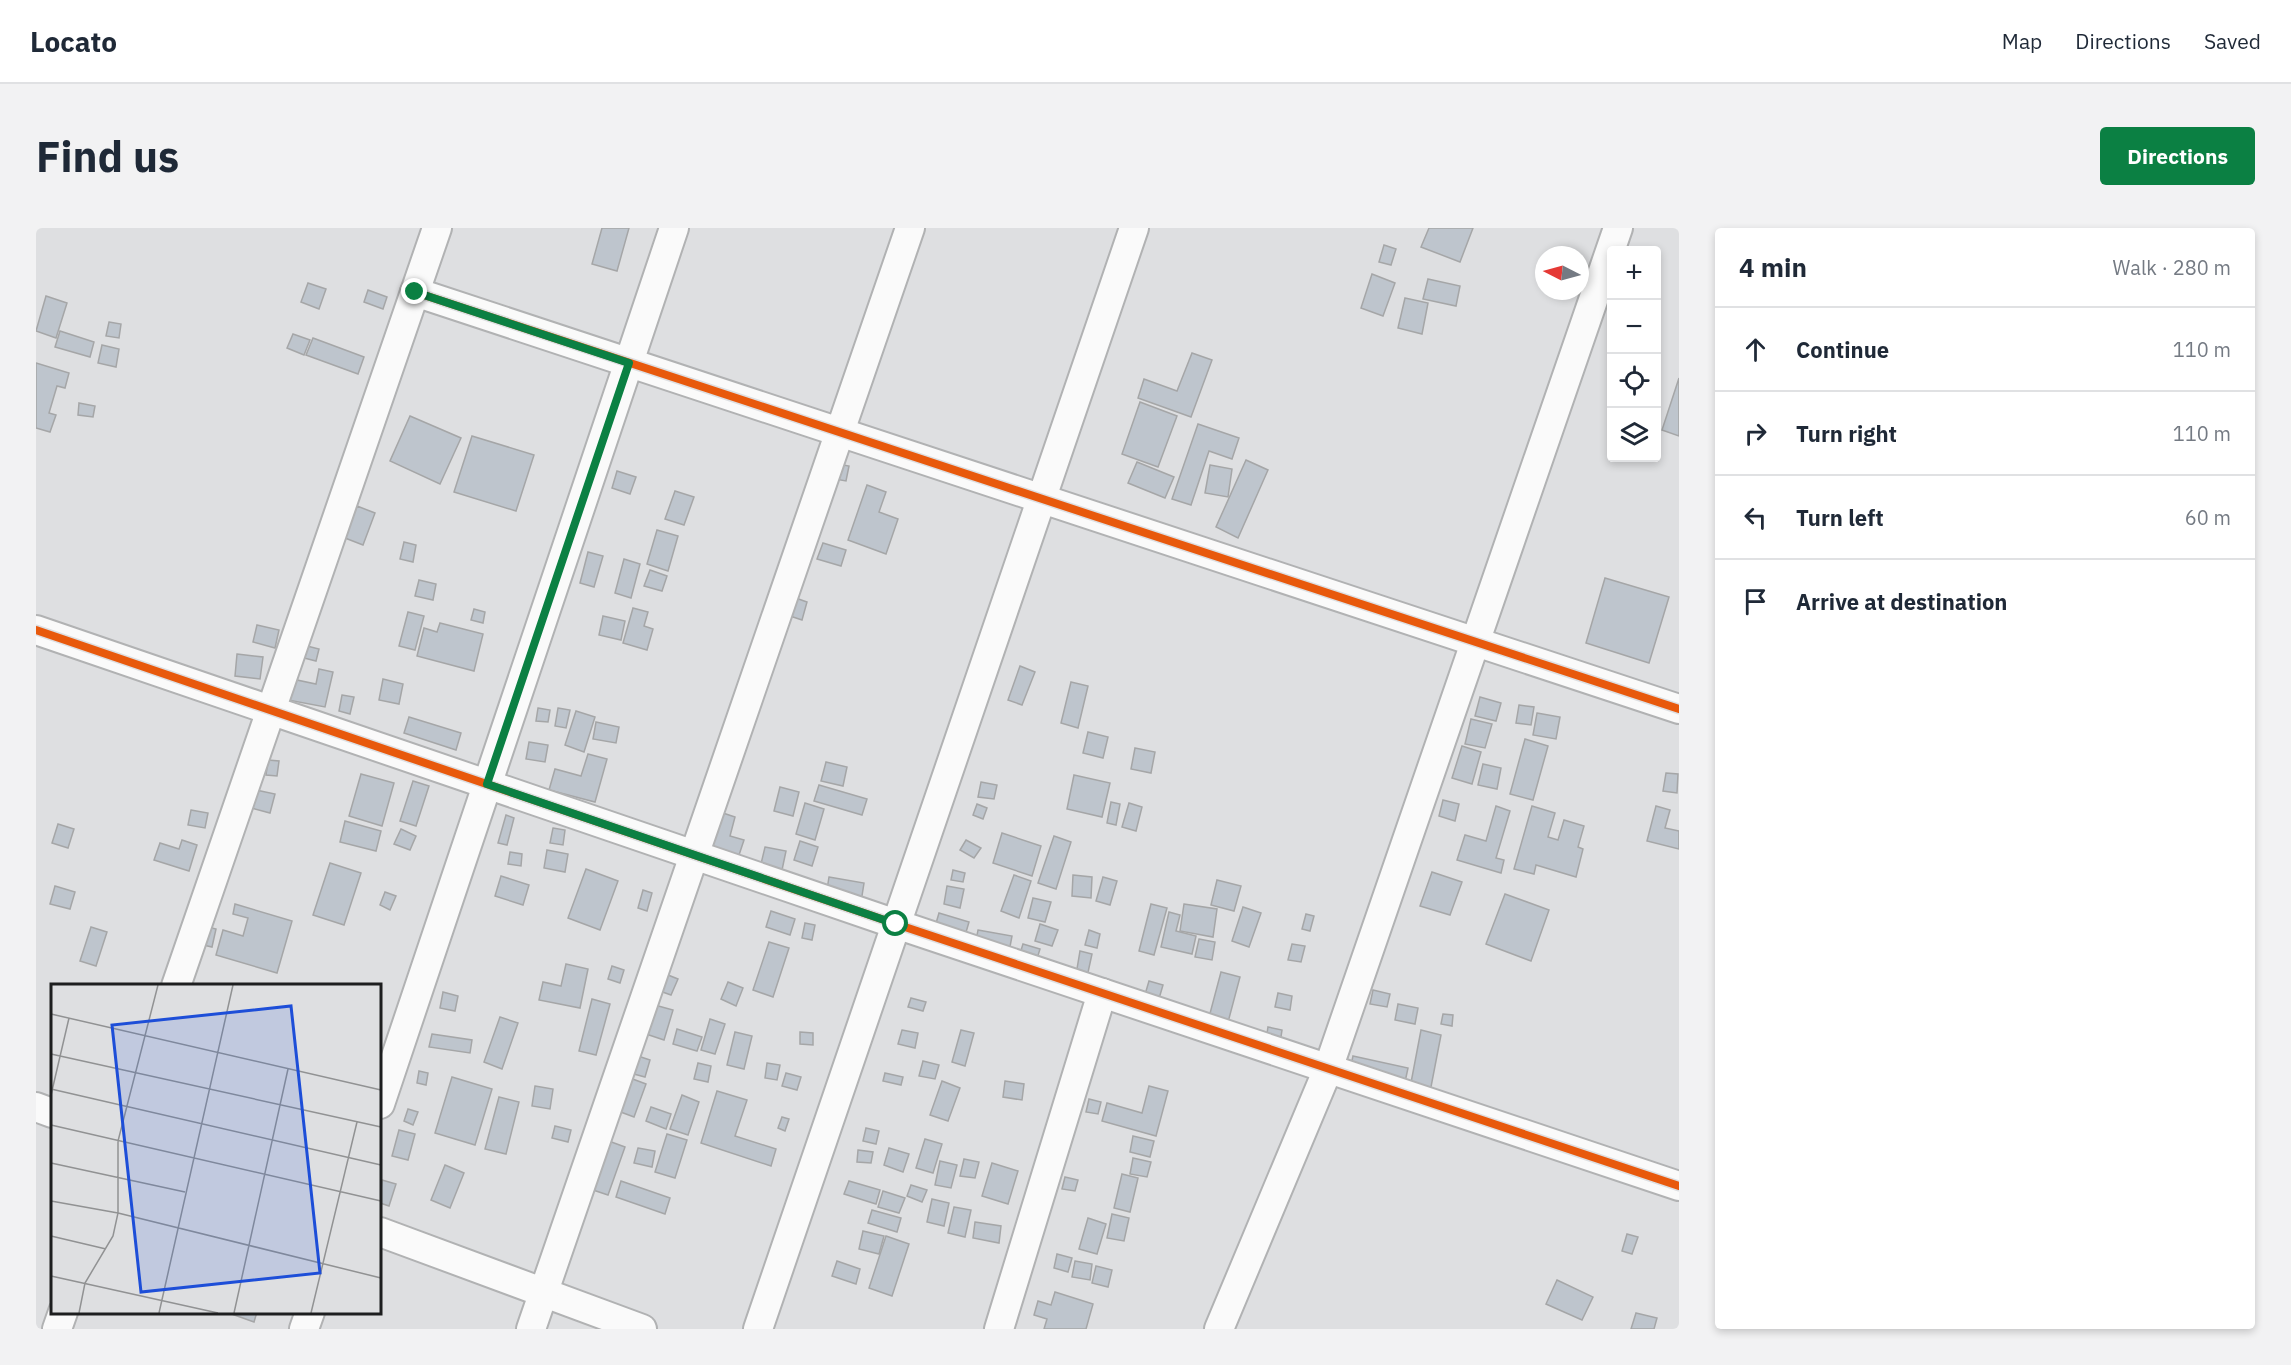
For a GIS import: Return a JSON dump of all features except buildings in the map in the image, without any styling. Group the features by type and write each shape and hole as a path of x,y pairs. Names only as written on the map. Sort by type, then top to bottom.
{"street":[{"path":"177,984 437,228"},
{"path":"381,1101 674,228"},
{"path":"531,1329 910,228"},
{"path":"758,1329 1134,228"},
{"path":"1219,1329 1328,1069 1618,228"},
{"path":"415,292 1679,709"},
{"path":"36,630 896,924 1679,1186"},
{"path":"999,1329 1102,993"},
{"path":"36,1107 51,1113"},
{"path":"381,1233 642,1329"},
{"path":"57,1329 62,1314"},
{"path":"304,1329 309,1314"}],"cycle path":[{"path":"415,292 1679,709"},
{"path":"36,630 896,924 1679,1186"}],"route":[{"path":"415,292 629,363 487,784 896,924"}]}
